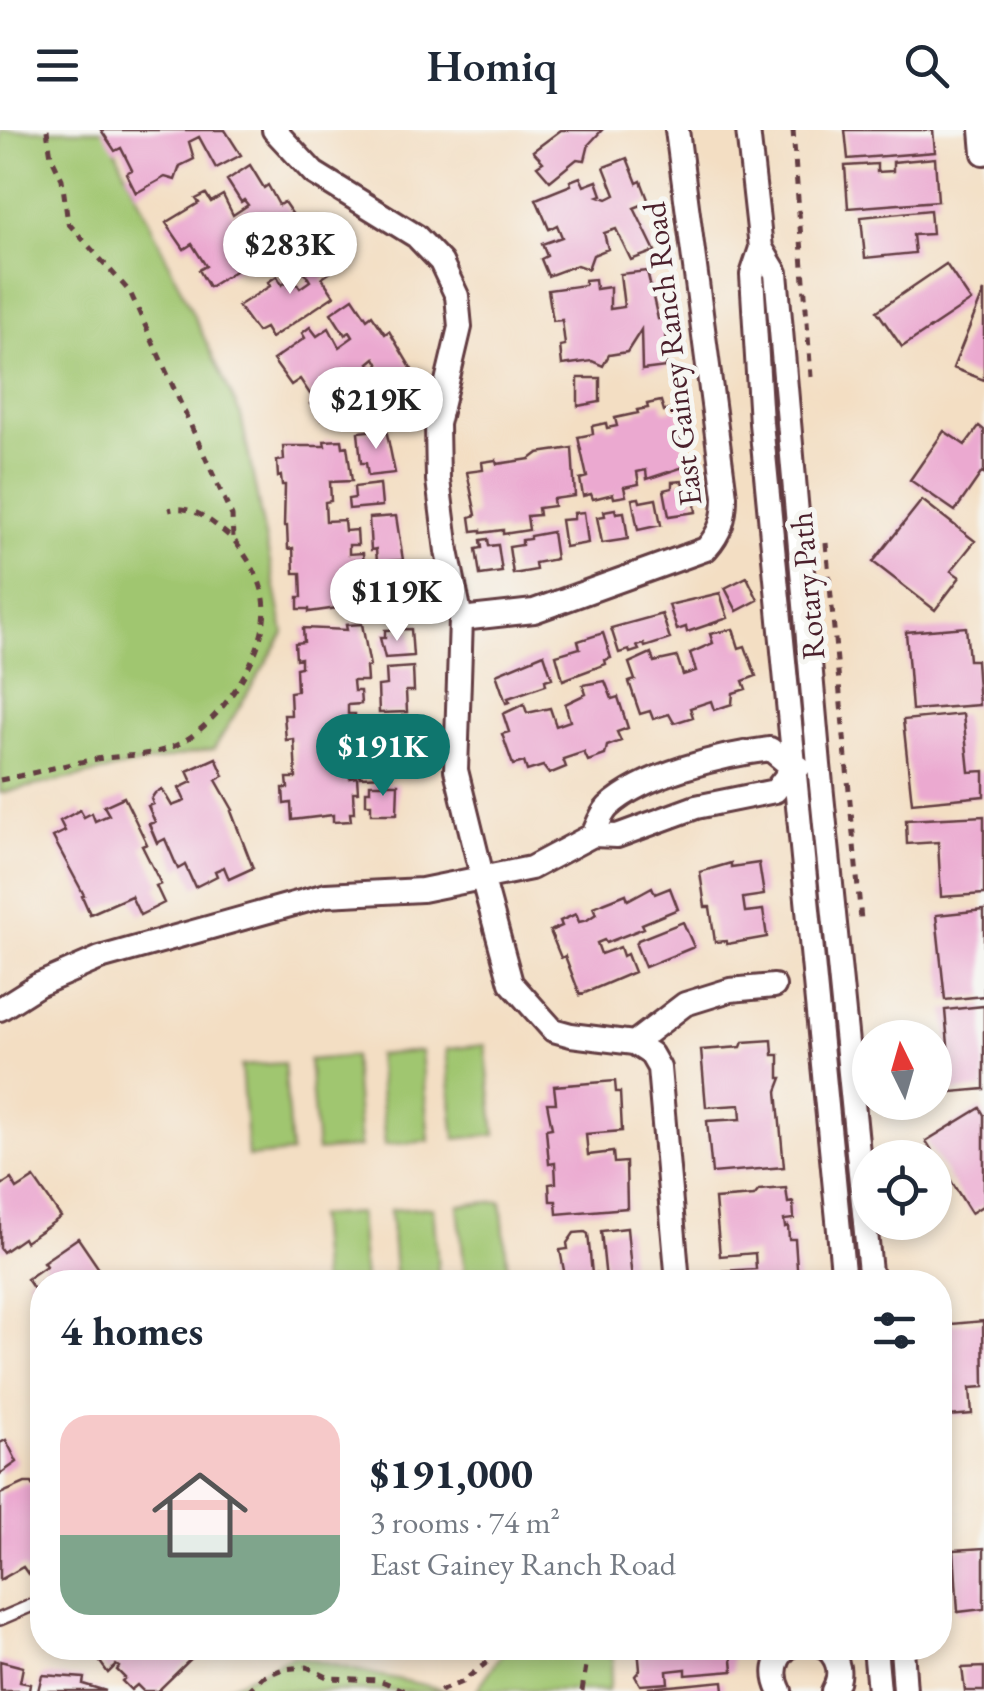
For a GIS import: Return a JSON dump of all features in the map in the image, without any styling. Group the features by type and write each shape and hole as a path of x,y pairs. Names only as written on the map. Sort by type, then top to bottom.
{"street":[{"path":"274,130 314,173 416,236 441,262 456,296 460,327 437,424 446,551 461,619 456,770 512,983 553,1030 571,1036 634,1043 651,1054 658,1068 677,1270"},
{"name":"East Gainey Ranch Road","path":"461,619 534,611 706,548 719,534 725,496 677,130"},
{"path":"748,130 761,248 776,273 870,1270"},
{"path":"982,130 984,153"},
{"path":"761,248 752,275 762,423 843,1270"},
{"path":"593,835 607,808 680,770 727,755 770,749 794,768"},
{"path":"4,999 100,958 326,894 422,890 531,868 593,835 617,836 696,807 775,791 794,768 820,765"},
{"path":"634,1043 685,1004 730,990 774,986"},
{"path":"777,1660 775,1669 780,1691"},
{"path":"833,1691 839,1670 836,1660"},
{"path":"876,1660 878,1691"},
{"path":"903,1660 905,1691"}],"lane":[{"path":"0,1619 30,1606"}],"path":[{"path":"47,130 50,156 62,179 68,223 130,292 232,516 233,539"},
{"path":"793,130 812,380"},
{"path":"0,780 100,758 133,758 175,746 225,706 255,652 264,626 265,602 260,582 233,539 198,512 169,510"},
{"name":"Rotary Path","path":"825,535 861,924"},
{"path":"440,1691 462,1682 490,1660"},
{"path":"582,1691 587,1660"},
{"path":"248,1691 283,1668 307,1667 329,1678 380,1680 406,1691"}],"green space":[{"path":"0,130 106,130 241,416 284,633 214,749 0,793"},
{"path":"485,1045 495,1135 455,1139 446,1049"},
{"path":"421,1051 429,1141 385,1145 377,1055"},
{"path":"353,1056 360,1147 317,1151 309,1060"},
{"path":"284,1063 291,1153 248,1157 241,1066"},
{"path":"501,1201 508,1270 465,1270 458,1205"},
{"path":"433,1207 438,1270 395,1270 390,1210"},
{"path":"359,1213 363,1270 321,1270 317,1216"},
{"path":"285,1660 311,1660 451,1691 219,1691"},
{"path":"498,1660 613,1660 608,1691 476,1691"}],"building":[{"path":"101,130 225,130 241,155 216,168 199,137 189,142 194,159 180,166 175,180 165,177 136,193 126,173 132,170 121,148 115,151"},
{"path":"561,130 602,130 589,144 585,160 577,159 550,181 537,166 543,162 533,151"},
{"path":"845,130 933,130 935,152 848,159"},
{"path":"627,158 649,202 634,208 655,251 631,260 616,229 604,233 608,249 593,255 588,269 577,265 548,276 541,259 547,256 542,244 562,237 557,225 549,229 536,199 571,185 570,181 580,177 584,186 597,181 602,195 599,196 607,199 615,195 604,167"},
{"path":"935,158 938,201 848,208 845,166 877,164 877,172 893,171 893,162"},
{"path":"250,165 264,188 268,185 279,205 284,202 311,241 288,256 267,227 260,232 266,248 252,256 249,270 240,268 209,287 199,270 206,266 192,244 184,249 166,223 199,203 196,199 206,194 211,202 223,195 233,215 248,205 244,200 241,202 227,180"},
{"path":"930,210 932,234 913,235 915,253 865,258 861,217"},
{"path":"320,248 334,270 322,278 334,296 271,338 265,328 257,332 238,306 270,286 268,282 277,276 282,285 293,277 300,288 310,281 298,262"},
{"path":"946,264 971,301 902,347 877,311"},
{"path":"647,271 658,319 665,318 666,367 642,370 641,330 627,352 609,355 603,366 592,361 562,365 562,320 553,321 548,290 585,285 585,280 595,279 596,289 610,287 610,309 624,307 620,274"},
{"path":"984,291 984,380 953,368"},
{"path":"353,298 367,319 372,315 385,334 389,331 414,373 392,389 375,358 369,363 376,372 361,387 358,402 349,400 321,420 300,379 291,385 273,360 305,338 302,333 310,327 317,336 329,328 339,347 353,337 350,332 345,335 331,313"},
{"path":"578,378 600,378 600,402 578,406"},
{"path":"661,401 664,411 678,408 683,432 679,434 690,465 647,479 646,470 637,472 639,484 624,487 626,496 583,496 580,479 587,477 578,437 593,434 592,426 617,426 615,418 638,413 637,410 648,408 647,404"},
{"path":"979,426 984,430 984,474 955,511 910,480 944,431 965,445"},
{"path":"386,429 395,473 368,476 366,463 361,463 358,432"},
{"path":"342,440 343,447 347,446 352,481 330,482 326,521 344,520 345,531 357,530 358,545 349,545 349,554 363,553 364,568 373,568 371,602 367,602 368,610 353,611 352,606 309,612 298,609 301,573 294,573 293,548 288,549 285,485 278,477 277,461 284,460 283,446 325,446 324,441"},
{"path":"572,448 575,496 553,499 554,506 538,508 539,515 527,516 529,530 503,534 503,530 472,531 470,517 476,515 467,472 483,470 482,462 530,459 538,453"},
{"path":"682,481 683,485 692,484 696,512 669,516 664,490 672,488 672,482"},
{"path":"380,484 382,506 349,509 348,499 355,498 354,487"},
{"path":"639,498 640,502 656,499 661,525 638,530 632,499"},
{"path":"922,500 975,541 951,571 960,577 935,610 873,562"},
{"path":"615,509 616,513 624,512 628,539 602,543 597,517"},
{"path":"584,512 588,543 565,547 561,520 574,519 574,513"},
{"path":"396,516 403,560 377,562 376,549 371,550 369,518"},
{"path":"552,532 556,559 535,563 536,570 513,574 509,547 522,545 522,540 530,536"},
{"path":"488,539 489,546 498,545 502,572 480,575 476,549 482,548 481,540"},
{"path":"747,577 758,600 737,611 725,588"},
{"path":"407,578 409,605 382,607 378,600 380,580"},
{"path":"720,593 728,618 687,632 686,627 677,630 669,605"},
{"path":"662,614 670,639 619,653 611,628"},
{"path":"362,624 370,666 366,667 367,681 353,681 354,691 360,691 361,704 348,705 348,714 355,714 355,728 342,728 340,739 341,762 350,761 350,778 357,777 354,813 350,813 351,821 333,822 333,815 292,820 291,803 284,804 283,788 288,788 287,778 296,778 294,739 286,740 284,715 291,715 290,692 297,691 296,668 301,667 295,643 304,642 303,628 347,630 346,625"},
{"path":"966,627 969,660 976,660 979,705 912,710 906,632"},
{"path":"411,629 413,656 385,658 380,638 385,638 385,630"},
{"path":"733,629 739,648 745,646 756,676 743,681 746,689 733,693 732,704 714,710 711,701 690,708 693,717 674,723 669,714 653,719 650,711 640,714 629,682 635,680 629,663 651,653 654,662 677,657 683,675 696,671 690,653 713,643 710,634"},
{"path":"603,633 611,658 605,660 606,664 563,680 556,655 580,648 578,641"},
{"path":"544,654 552,678 545,680 546,685 508,698 510,702 506,703 496,674"},
{"path":"413,667 414,691 406,691 407,712 379,713 378,686 387,685 386,669"},
{"path":"605,681 612,699 618,697 628,728 617,732 621,741 607,746 605,755 588,761 584,752 563,759 566,767 549,774 543,766 527,771 524,762 513,765 502,734 509,732 503,714 524,704 527,713 550,708 556,726 570,721 565,704 586,694 583,685"},
{"path":"963,714 969,772 984,771 984,796 912,803 903,720"},
{"path":"362,718 390,721 391,745 363,745"},
{"path":"364,754 391,754 392,776 360,777"},
{"path":"216,758 224,776 216,780 233,810 253,868 229,879 224,867 215,871 217,876 195,887 185,865 178,869 165,839 157,843 149,824 155,822 148,806 162,789 172,806 185,801 179,788 192,782 187,771"},
{"path":"370,784 398,784 397,814 371,814 371,804 366,804"},
{"path":"124,797 147,844 142,846 161,884 156,886 164,903 140,915 131,896 90,914 53,837 65,831 60,821 80,810 84,817 92,813 95,821 109,815 104,806"},
{"path":"984,816 984,894 941,897 938,842 907,844 906,820"},
{"path":"731,863 731,867 759,863 764,895 743,898 745,912 763,910 767,937 727,944 715,942 700,872"},
{"path":"652,887 655,894 670,888 678,909 642,924 644,928 597,943 601,954 620,947 634,972 580,995 550,931 576,914 579,922 587,920 596,914 593,907 626,894 628,900"},
{"path":"984,910 984,996 945,1000 936,915"},
{"path":"683,922 694,947 645,967 636,945 638,940"},
{"path":"984,1006 984,1089 952,1092 952,1020 946,1020 945,1010"},
{"path":"772,1040 782,1078 777,1091 784,1167 712,1173 707,1121 741,1119 740,1105 706,1107 701,1050"},
{"path":"615,1081 616,1092 620,1092 622,1131 586,1134 588,1155 613,1152 614,1163 626,1162 627,1208 557,1214 556,1201 550,1201 549,1184 556,1183 555,1163 549,1164 546,1129 552,1128 547,1103 556,1103 554,1086"},
{"path":"980,1108 984,1115 984,1205 971,1213 952,1183 952,1140 928,1140"},
{"path":"34,1178 61,1217 3,1252 0,1186 11,1179 17,1189"},
{"path":"786,1188 788,1203 793,1202 794,1219 784,1220 789,1239 795,1239 797,1270 740,1270 756,1269 755,1253 720,1256 715,1199 754,1196 759,1190"},
{"path":"627,1228 631,1270 605,1270 601,1231"},
{"path":"574,1233 588,1234 592,1270 564,1270 560,1250 568,1249 567,1243"},
{"path":"78,1238 100,1270 40,1270 46,1266 43,1262"},
{"path":"983,1321 984,1387 970,1388 972,1414 952,1416 952,1324"},
{"path":"6,1440 17,1462 0,1474 0,1443"},
{"path":"30,1483 30,1573 23,1567 0,1580 0,1494"},
{"path":"984,1548 984,1609 958,1612 954,1550"},
{"path":"99,1660 190,1660 158,1691 143,1691 137,1685 131,1690 122,1681 125,1678 116,1665 108,1673"},
{"path":"639,1660 732,1660 733,1671 686,1675 686,1669 667,1671 668,1683 640,1685 635,1676 640,1670"},
{"path":"0,1661 23,1667 20,1682 30,1684 29,1691 1,1691"},
{"path":"984,1667 984,1691 965,1691 962,1668"},
{"path":"42,1675 84,1678 83,1684 106,1691 38,1691"},
{"path":"723,1681 724,1691 649,1691 649,1688"}]}
